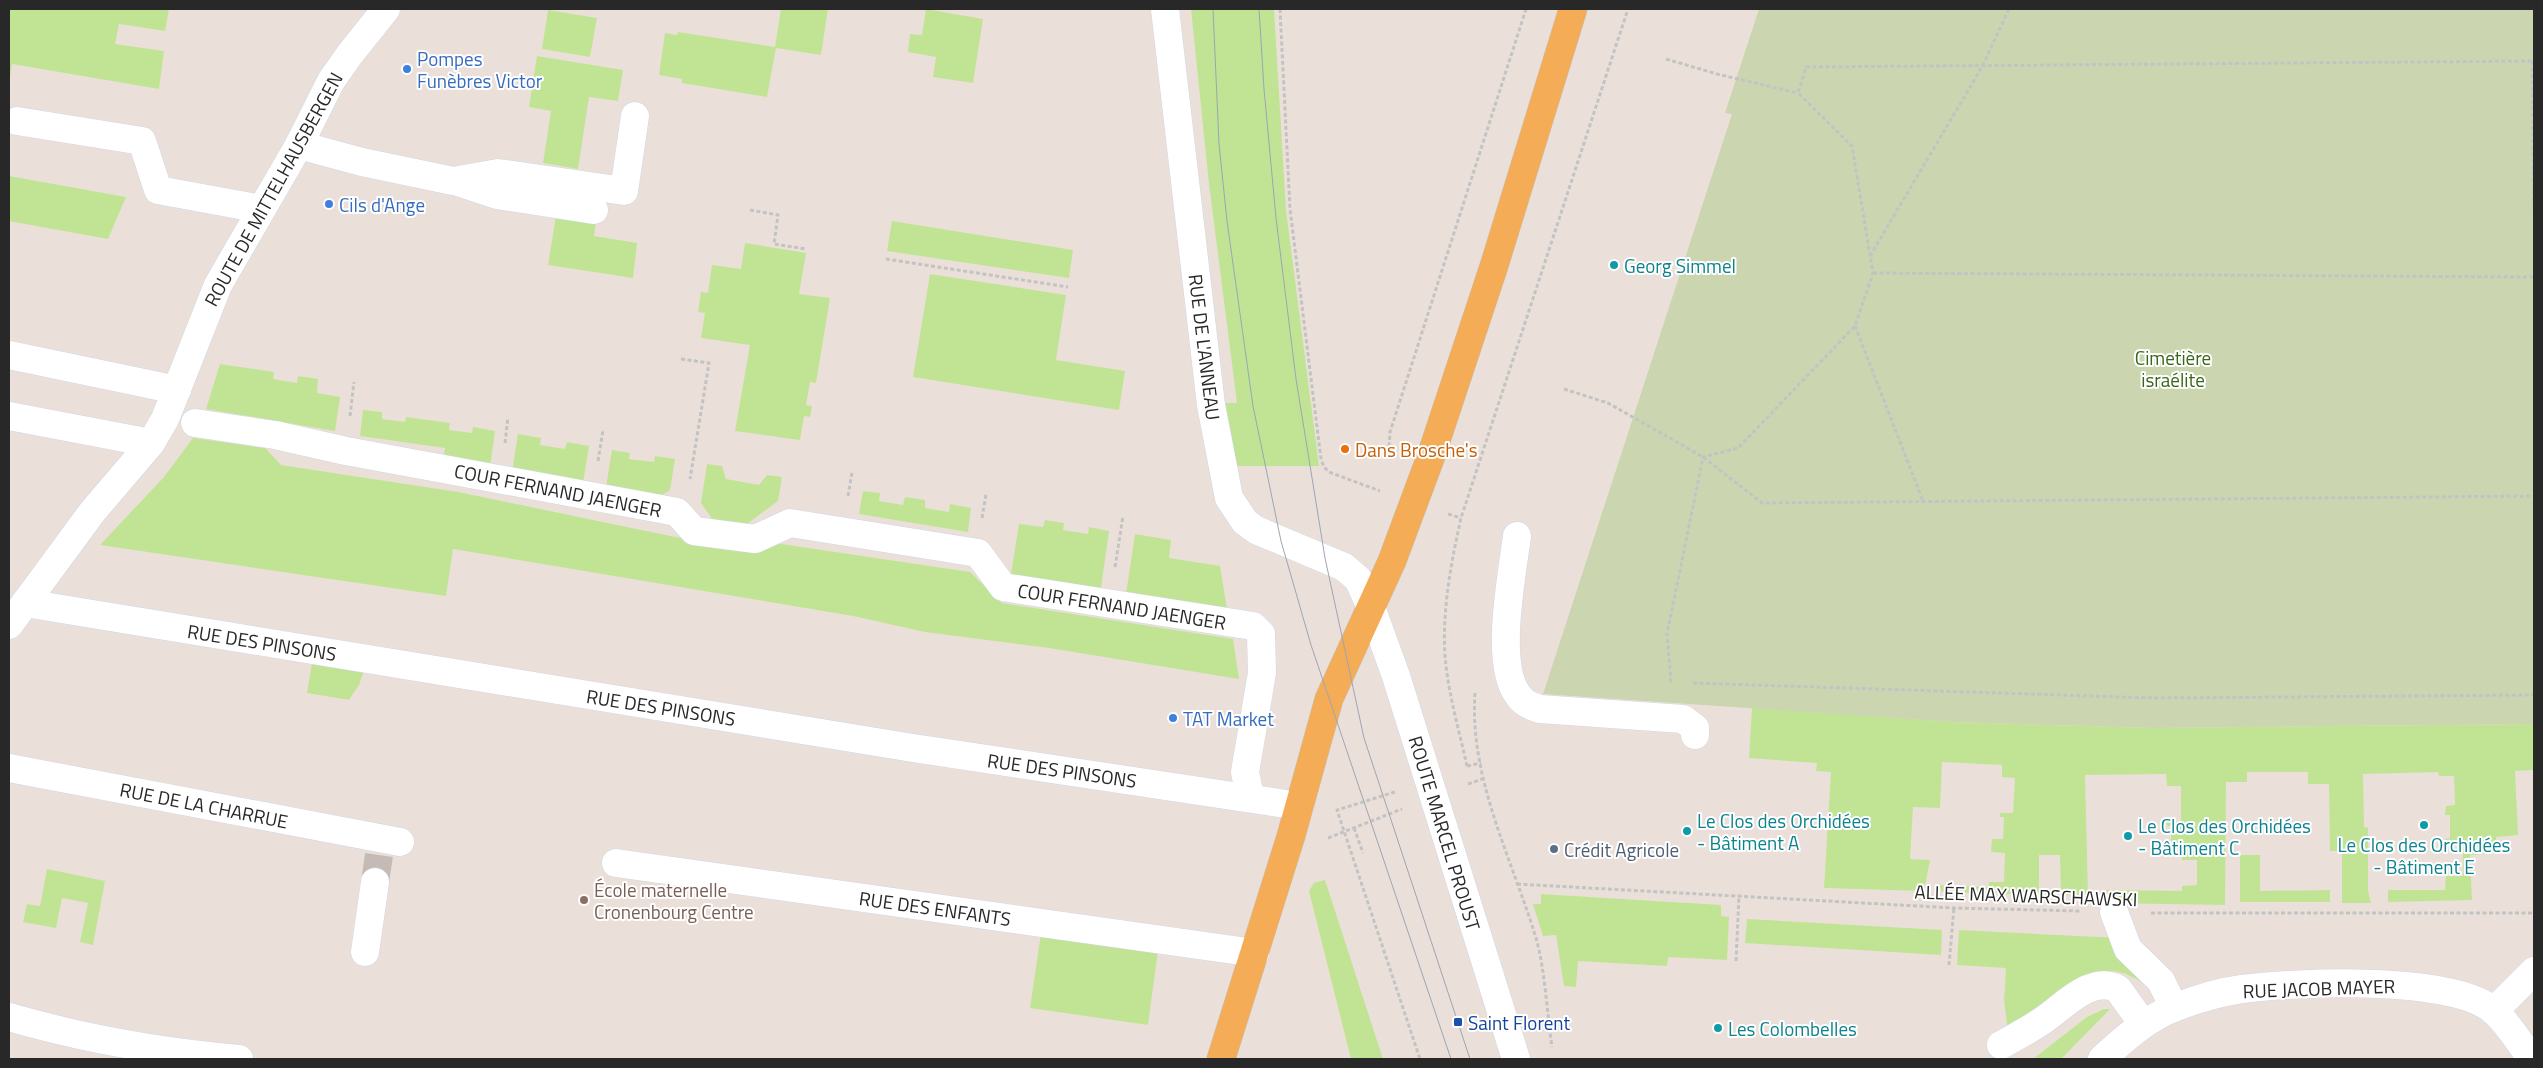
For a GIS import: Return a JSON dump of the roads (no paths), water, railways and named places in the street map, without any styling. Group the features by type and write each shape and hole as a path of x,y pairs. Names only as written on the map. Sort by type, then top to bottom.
{"main road":[{"path":"1221,1059 1255,953 1329,699 1371,607 1414,504 1494,266 1573,9"}],"street":[{"name":"ROUTE DE MITTELHAUSBERGEN","path":"9,625 93,511 151,443 165,419 218,285 299,145 331,81 386,9"},
{"name":"RUE DE L'ANNEAU","path":"1165,9 1211,405 1230,498 1245,522 1256,530 1344,567 1358,579 1371,607"},
{"path":"453,181 498,173 624,191 635,116"},
{"path":"17,121 142,141 158,190 261,209"},
{"path":"299,145 362,162 453,181 497,195 594,210"},
{"path":"9,355 177,390"},
{"path":"9,416 151,443"},
{"name":"COUR FERNAND JAENGER","path":"194,422 274,435 346,451 677,512 694,531 754,539 790,523 978,553 1002,588 1253,626 1261,634 1262,673 1245,772 1250,797"},
{"path":"1517,536 1507,619 1506,654 1509,677 1517,695 1527,705 1540,709 1683,719 1695,728 1695,735"},
{"name":"RUE DES PINSONS","path":"25,604 913,748 1250,797 1299,806"},
{"name":"ROUTE MARCEL PROUST","path":"1371,607 1401,693 1516,1059"},
{"name":"RUE DE LA CHARRUE","path":"9,768 387,845"},
{"name":"RUE DES ENFANTS","path":"616,863 1255,953"},
{"path":"365,952 375,882"},
{"path":"2114,912 2128,949 2161,981 2174,1008"},
{"path":"2532,1059 2494,1011 2534,971"},
{"name":"RUE JACOB MAYER","path":"2102,1059 2143,1024 2174,1008 2241,989 2384,984 2427,987 2464,996 2494,1011"},
{"path":"2001,1045 2042,1021 2084,991 2103,986 2118,989 2143,1024"},
{"path":"9,1017 70,1034 119,1052 172,1053 239,1059"}],"tunnel":[{"path":"375,882 379,855"}],"tram line":[{"path":"1213,9 1219,144 1227,221 1253,406 1281,541 1311,645 1451,1059"},
{"path":"1259,9 1264,89 1276,218 1296,379 1325,558 1364,738 1470,1059"}],"place":[{"name":"Pompes Funèbres Victor","path":"407,69"},
{"name":"Cils d'Ange","path":"329,204"},
{"name":"Georg Simmel","path":"1614,265"},
{"name":"Dans Brosche's","path":"1345,449"},
{"name":"TAT Market","path":"1173,718"},
{"name":"Le Clos des Orchidées - Bâtiment E","path":"2424,825"},
{"name":"Le Clos des Orchidées - Bâtiment A","path":"1687,831"},
{"name":"Le Clos des Orchidées - Bâtiment C","path":"2128,836"},
{"name":"Crédit Agricole","path":"1554,849"},
{"name":"École maternelle Cronenbourg Centre","path":"584,900"},
{"name":"Saint Florent","path":"1458,1022"},
{"name":"Les Colombelles","path":"1718,1028"}],"park label":[{"name":"Cimetière israélite","path":"2173,368"}]}
